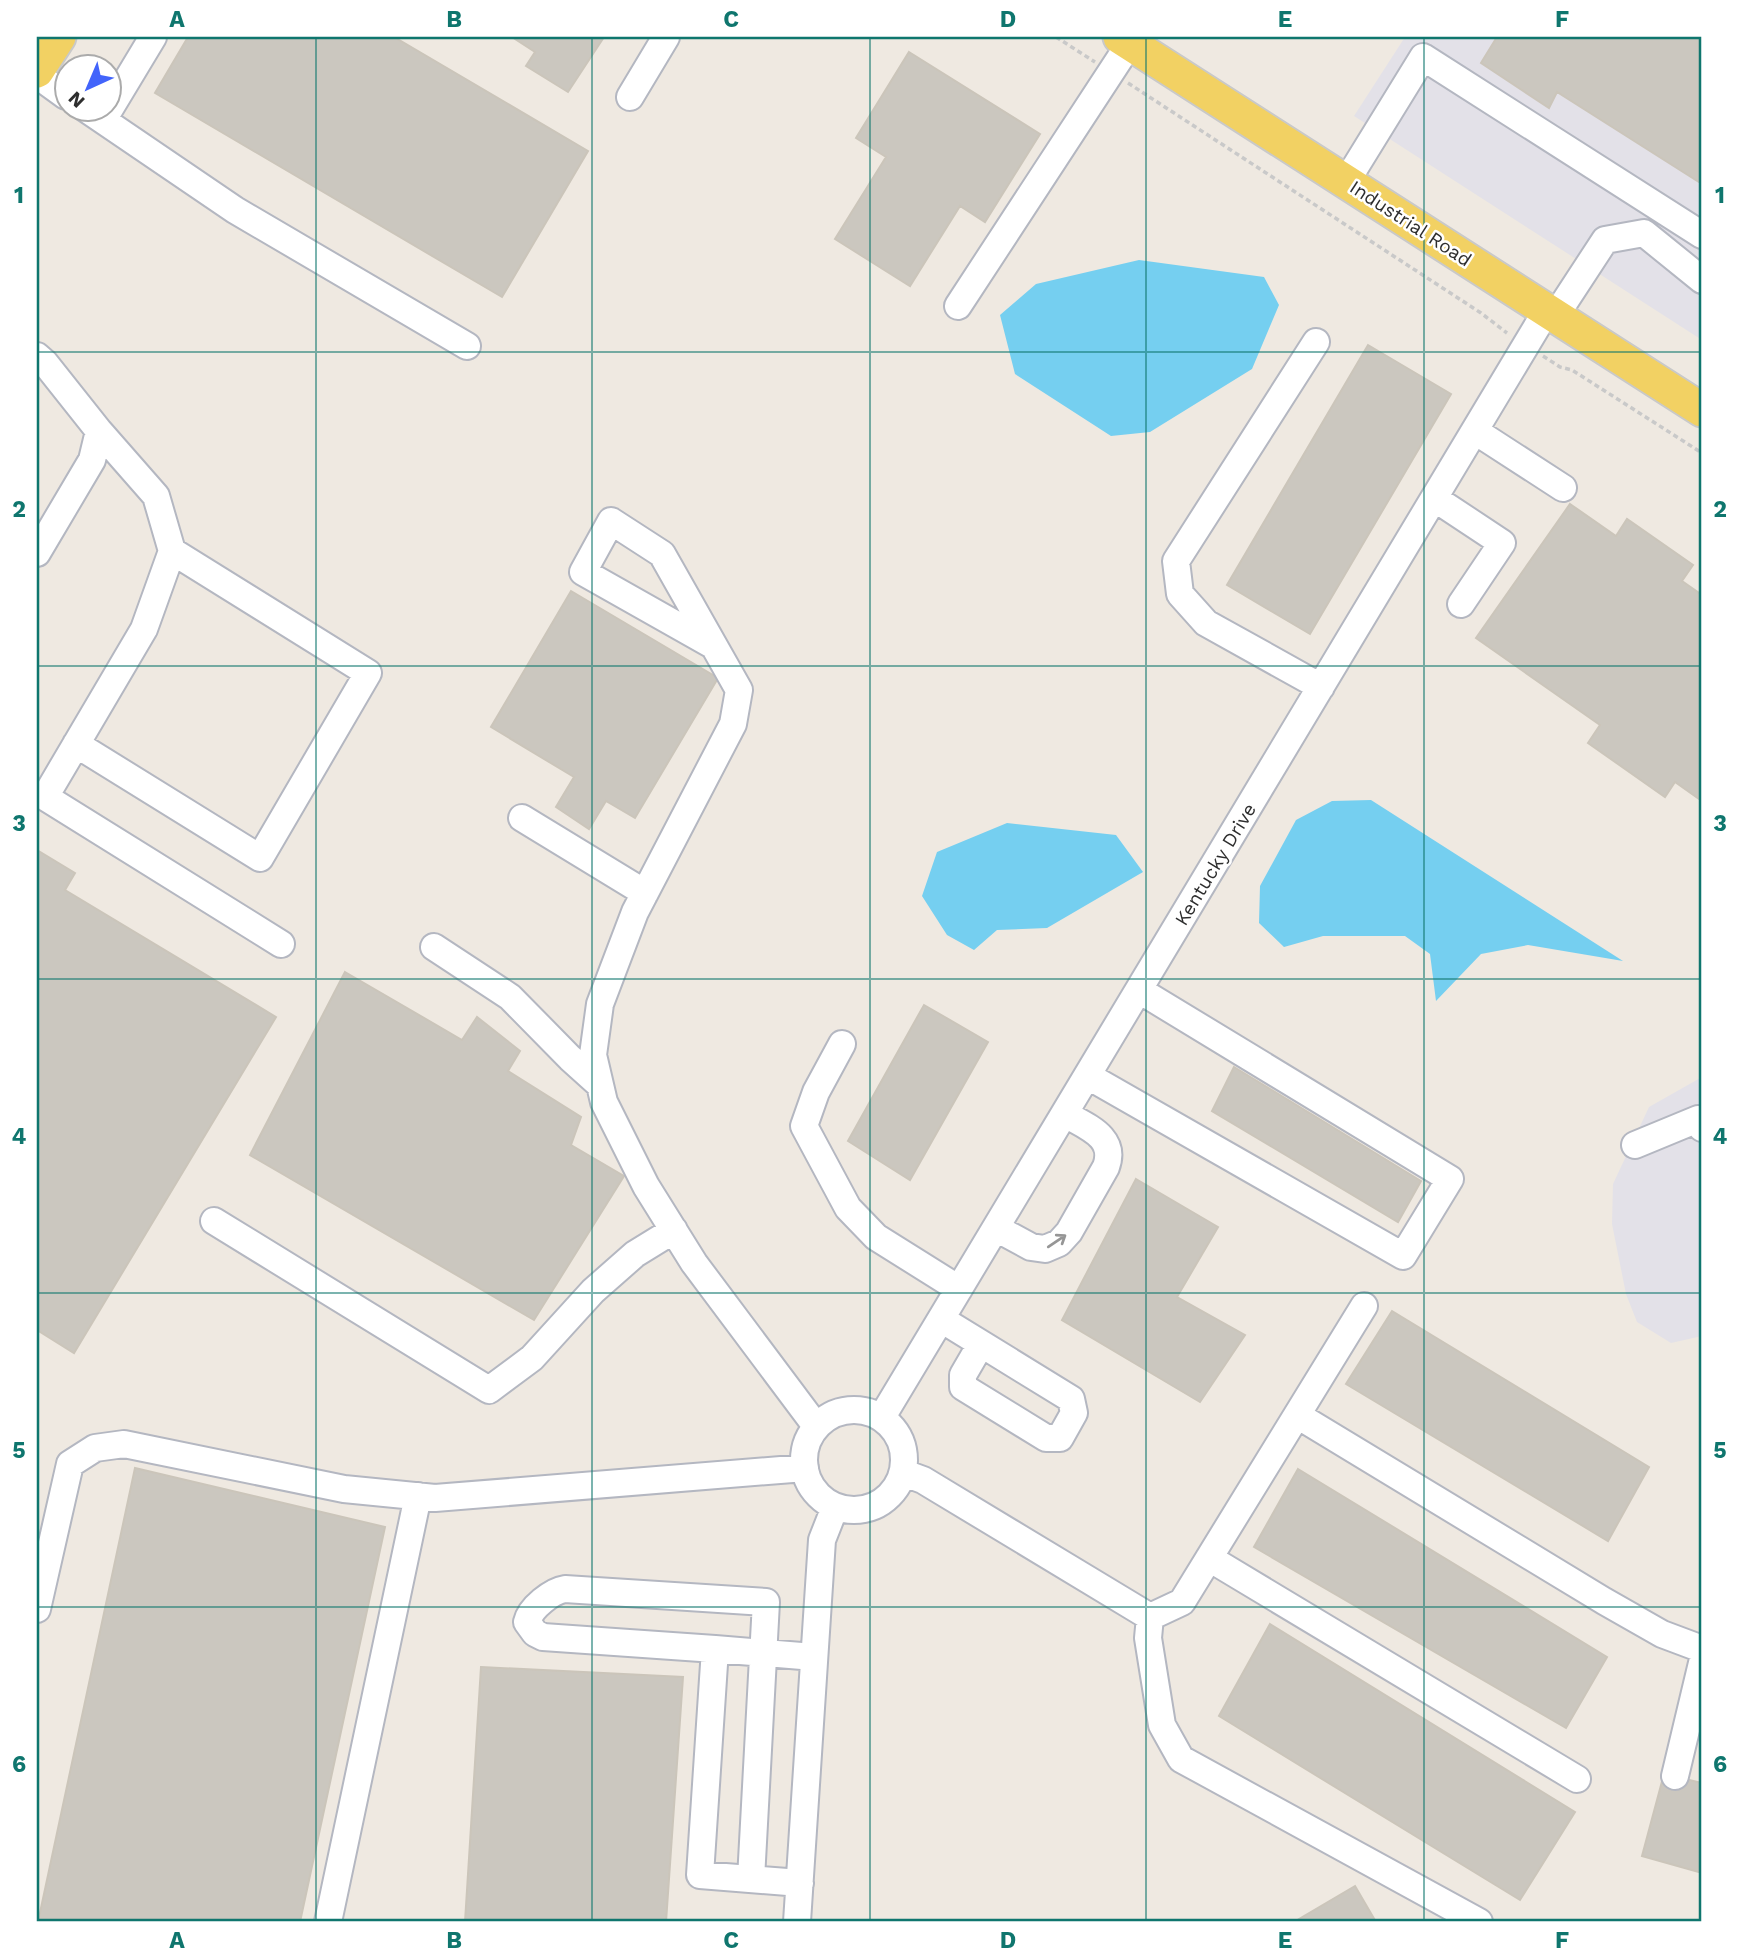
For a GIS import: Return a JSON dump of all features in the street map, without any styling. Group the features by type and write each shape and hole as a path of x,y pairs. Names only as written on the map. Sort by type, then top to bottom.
{"main road":[{"path":"37,73 59,37"},
{"name":"Industrial Road","path":"1125,40 1702,410"}],"street":[{"path":"122,77 153,37"},
{"path":"630,97 666,37"},
{"path":"958,306 1125,40"},
{"path":"1346,182 1430,47 1702,235"},
{"path":"37,73 52,85"},
{"path":"106,122 235,210 467,346"},
{"name":"Kentucky Drive","path":"882,1417 1434,498 1552,313 1605,240 1644,233 1702,281"},
{"path":"1316,342 1176,561 1180,594 1206,623 1321,687"},
{"path":"37,356 156,496 172,551 144,629 44,797 281,944"},
{"path":"37,553 92,460 99,431"},
{"path":"1475,431 1563,488"},
{"path":"1434,498 1502,543 1461,604"},
{"path":"714,646 583,572 611,521 662,554 739,690 733,724 635,912 600,1004 593,1055 604,1102 646,1186 694,1263 816,1426"},
{"path":"76,744 260,858 368,673 172,551"},
{"path":"522,818 645,893"},
{"path":"434,947 510,997 600,1085"},
{"path":"1088,1076 1403,1256 1450,1179 1139,990"},
{"path":"842,1044 816,1092 804,1126 848,1208 876,1237 959,1289"},
{"path":"996,1228 1031,1247 1045,1249 1059,1243 1069,1232 1110,1156 1109,1147 1098,1135 1065,1114"},
{"path":"1635,1145 1698,1119 1702,1128"},
{"path":"214,1221 489,1390 532,1358 593,1291 635,1254 674,1230"},
{"path":"1150,1617 1182,1602 1364,1306"},
{"path":"941,1319 982,1344"},
{"path":"847,1410 865,1410 882,1417 897,1432 905,1452 904,1473 897,1488 885,1501 869,1509 852,1511 835,1507 821,1498 810,1484 804,1453 808,1439 816,1426 830,1415 847,1410"},
{"path":"1297,1415 1604,1601 1662,1634 1702,1648"},
{"path":"37,1609 70,1464 95,1448 124,1444 344,1489 435,1498 805,1468"},
{"path":"904,1473 923,1480 1150,1617"},
{"path":"328,1922 418,1496"},
{"path":"797,1922 822,1540 835,1507"},
{"path":"1209,1558 1577,1779"},
{"path":"751,1879 763,1653 766,1602 565,1589 552,1594 528,1615 527,1622 535,1633 543,1637 715,1649 763,1653 814,1657"},
{"path":"1150,1617 1149,1638 1162,1725 1181,1759 1479,1922"},
{"path":"715,1649 700,1875 800,1883"},
{"path":"1675,1776 1702,1663"}],"path":[{"path":"1056,37 1088,58"},
{"path":"1133,86 1506,332"},
{"path":"1560,367 1572,370 1702,453"}],"shaded area":[{"path":"1405,37 1702,37 1702,340 1354,116"},
{"path":"1702,1077 1702,1336 1671,1343 1637,1322 1626,1294 1612,1224 1613,1184 1649,1107"}],"water":[{"path":"1139,260 1264,277 1279,305 1252,369 1150,432 1111,436 1015,374 1000,315 1036,284"},
{"path":"1371,800 1623,961 1528,945 1481,954 1436,1001 1430,954 1405,936 1323,936 1284,947 1259,923 1260,886 1296,820 1332,801"},
{"path":"1007,823 1116,835 1143,872 1047,928 997,930 974,950 947,935 922,896 937,852"}],"building":[{"path":"188,37 394,37 588,151 502,297 155,93"},
{"path":"512,37 604,37 568,92 526,66 535,52"},
{"path":"1497,37 1702,37 1702,184 1557,92 1549,108 1481,63"},
{"path":"909,52 1040,134 985,222 960,206 910,286 835,239 886,157 856,138"},
{"path":"1368,345 1451,394 1310,634 1227,585"},
{"path":"1570,504 1616,536 1627,519 1693,565 1682,581 1702,595 1702,801 1675,782 1665,797 1588,743 1600,725 1476,638"},
{"path":"571,591 718,678 635,818 606,801 589,829 556,807 574,777 491,727"},
{"path":"37,850 75,873 65,890 276,1017 74,1353 37,1330"},
{"path":"345,972 462,1040 477,1017 520,1051 508,1071 581,1117 571,1145 624,1176 534,1320 250,1155"},
{"path":"924,1005 988,1042 910,1180 848,1141"},
{"path":"1234,1067 1421,1181 1398,1222 1212,1111"},
{"path":"1136,1179 1218,1227 1177,1297 1245,1335 1200,1402 1062,1320"},
{"path":"1392,1311 1649,1467 1608,1541 1346,1384"},
{"path":"135,1468 385,1527 300,1922 38,1922"},
{"path":"1298,1469 1607,1657 1566,1728 1254,1547"},
{"path":"1270,1624 1575,1812 1520,1900 1219,1716"},
{"path":"481,1667 683,1677 666,1922 465,1922"},
{"path":"1664,1774 1702,1783 1702,1873 1642,1856"},
{"path":"1355,1886 1376,1922 1294,1922"}]}
